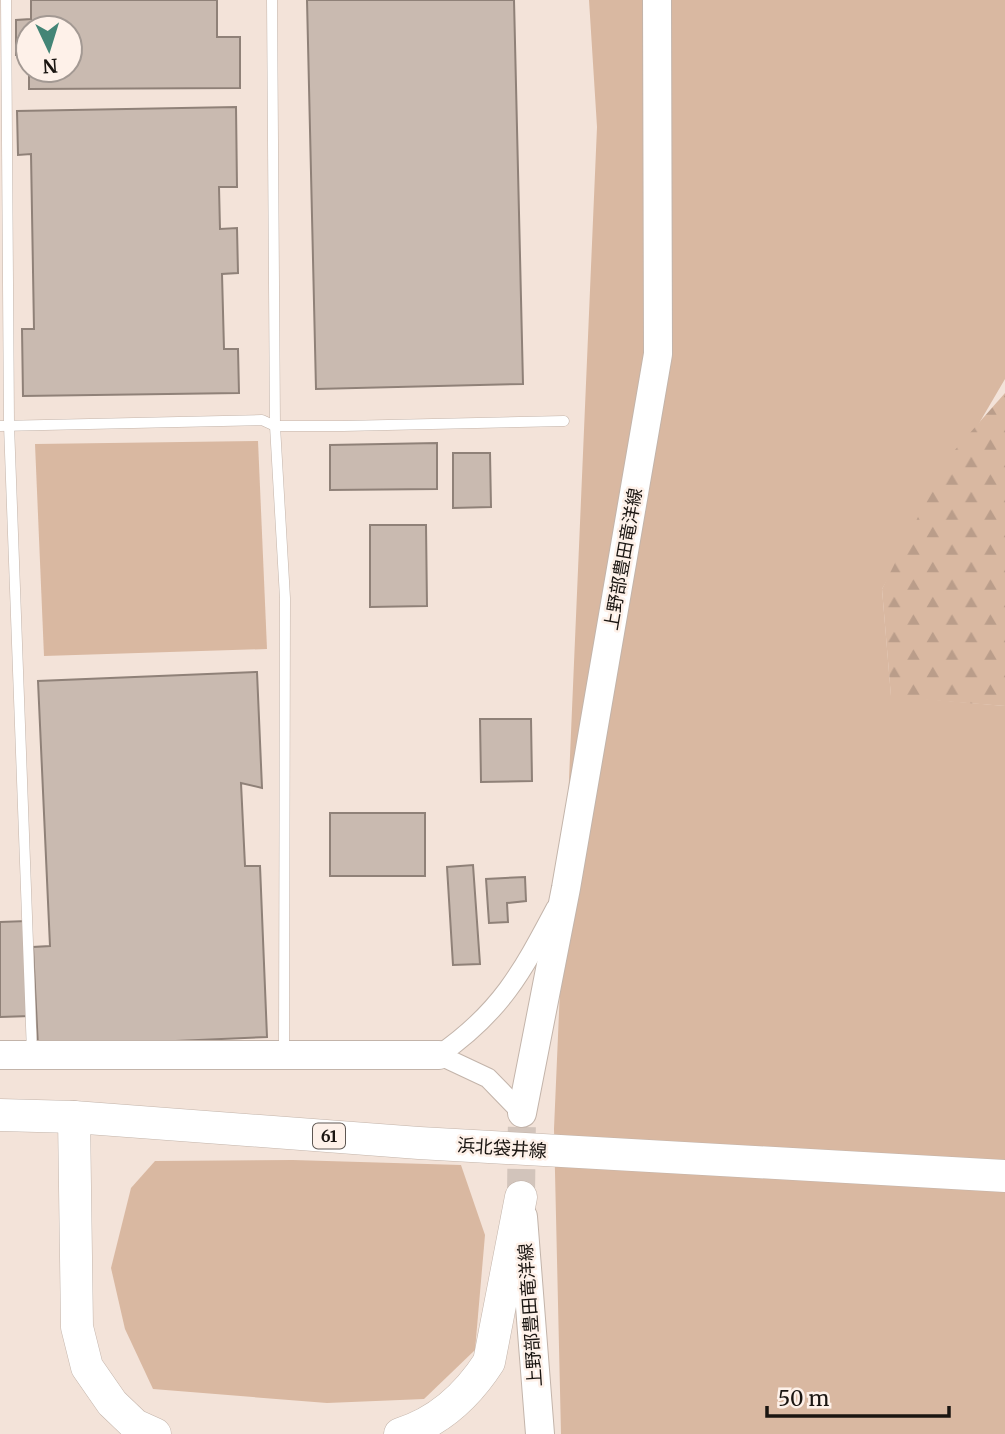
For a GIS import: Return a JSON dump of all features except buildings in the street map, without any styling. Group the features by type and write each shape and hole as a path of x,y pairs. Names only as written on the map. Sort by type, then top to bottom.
{"main road":[{"name":"上野部豊田竜洋線","path":"522,1113 566,888 658,354 657,0"},
{"path":"0,1055 439,1055"},
{"name":"浜北袋井線","path":"0,1115 74,1117 658,1157 1005,1176"},
{"path":"74,1117 77,1327 87,1367 112,1403 135,1425 155,1434"},
{"name":"上野部豊田竜洋線","path":"521,1197 540,1434"},
{"path":"400,1434 434,1419 455,1403 474,1385 489,1362 521,1197"}],"street":[{"path":"522,1113 488,1078 439,1055 470,1033 519,977 566,888"}],"lane":[{"path":"6,0 4,425 32,1053"},
{"path":"272,0 275,426 285,597 284,1053"},
{"path":"4,425 262,420 275,426 564,421"}],"green space":[{"path":"589,0 1005,0 1005,379 882,589 891,696 1005,706 1005,1434 561,1434 554,1129 597,127"},
{"path":"1005,393 1005,706 891,697 882,589 947,459"},
{"path":"258,441 267,649 44,656 35,444"},
{"path":"293,1160 461,1165 485,1235 475,1350 424,1399 327,1403 153,1389 125,1329 111,1268 131,1188 155,1161"}],"tunnel":[{"path":"521,1197 522,1113"}]}
